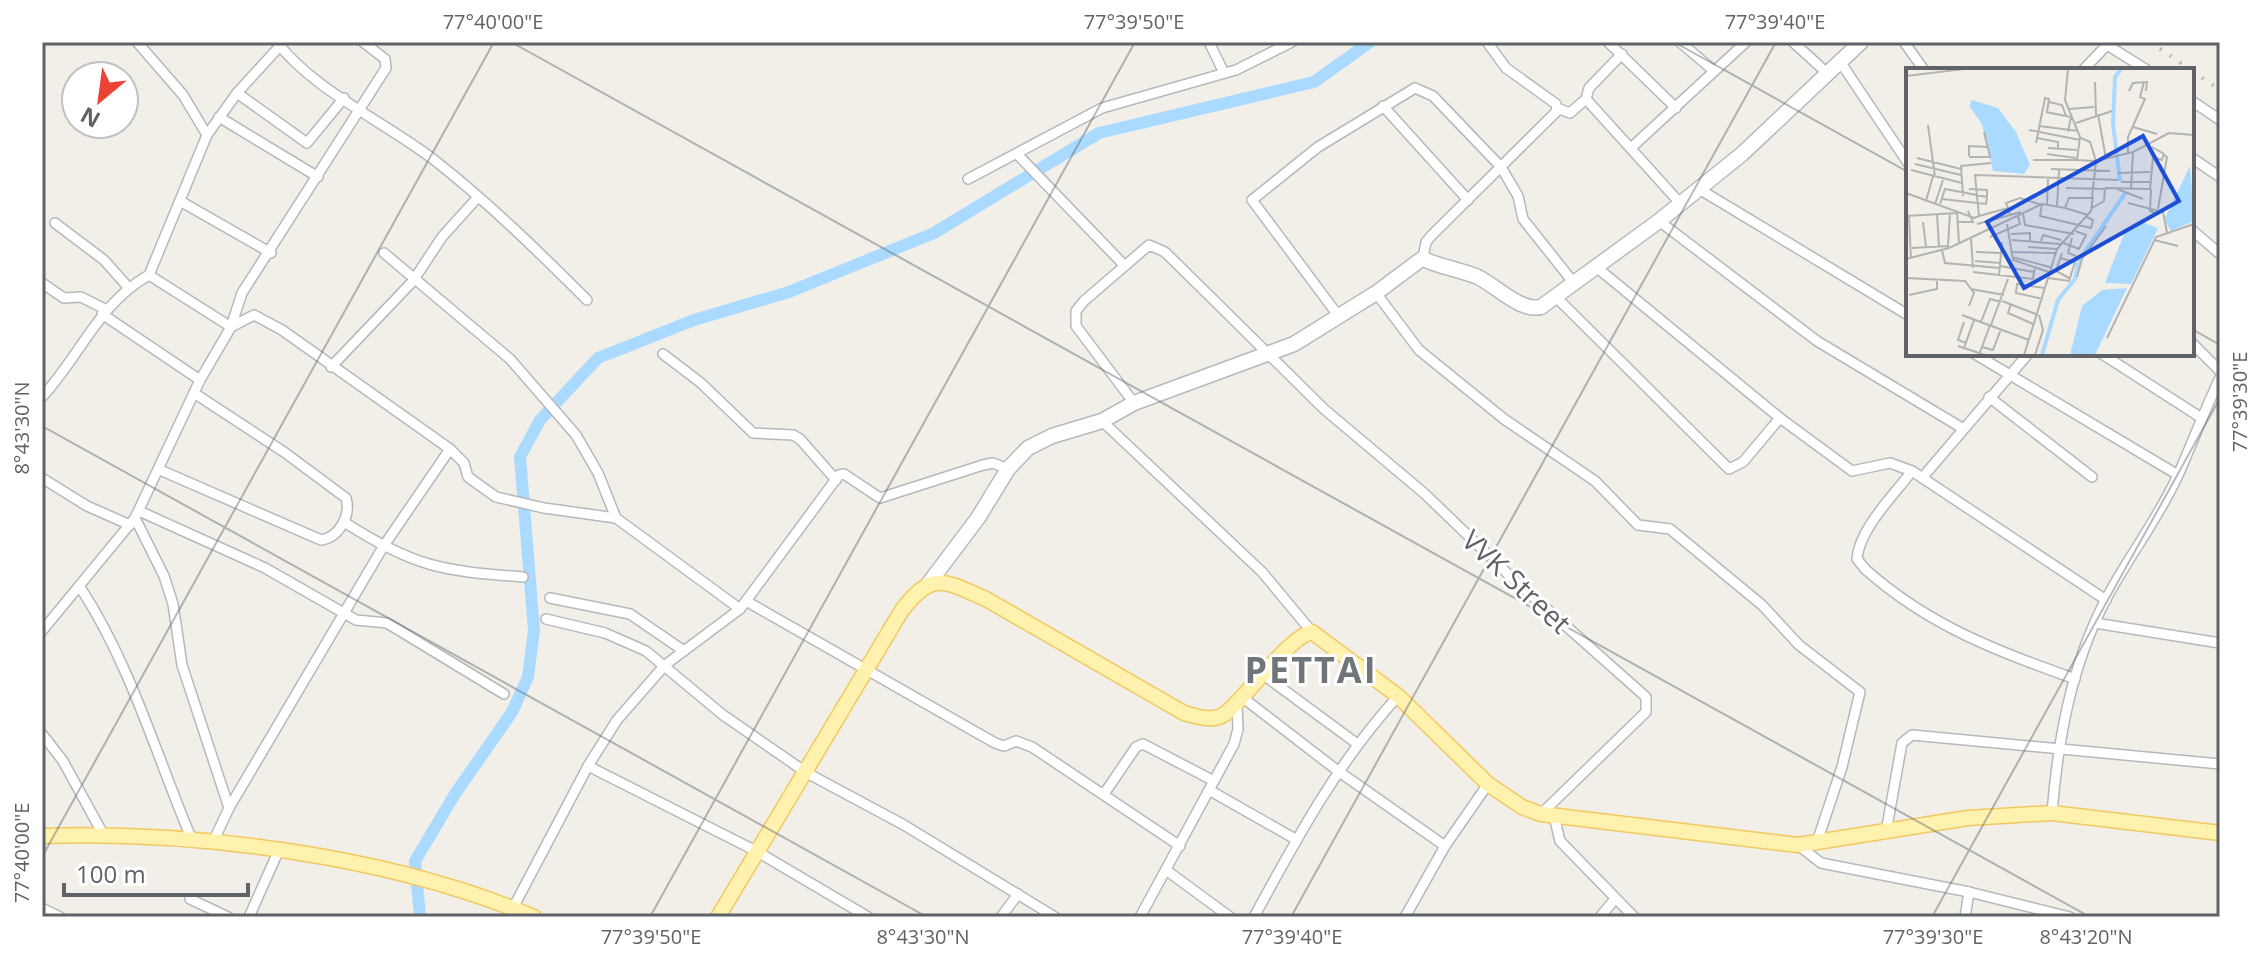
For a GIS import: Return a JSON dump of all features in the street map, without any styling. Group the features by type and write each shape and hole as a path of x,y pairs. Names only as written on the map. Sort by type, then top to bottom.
{"main road":[{"path":"718,917 902,610 918,589 929,583 952,585 986,599 1184,713 1218,718 1265,676 1289,646 1303,634 1312,632 1398,696 1488,784 1522,807 1548,815 1798,845 1816,845 1968,818 2052,813 2220,833"},
{"path":"42,836 103,834 192,840 278,852 428,878 534,917"}],"street":[{"path":"137,42 183,95 207,135"},
{"path":"42,631 134,518 160,470 200,380 231,327 242,293 271,253 386,68 380,54 363,42"},
{"path":"1223,42 1210,45 1224,73"},
{"path":"968,179 1102,108 1224,73 1264,59 1292,42"},
{"path":"1487,42 1506,68 1557,108 1570,113 1586,99 1589,88 1622,54"},
{"path":"1608,42 1676,108"},
{"path":"1680,42 1714,71"},
{"path":"1632,147 1746,42"},
{"path":"1793,42 1827,73"},
{"path":"1423,258 1478,277 1527,307 1541,307 1659,221 1770,131 1861,42"},
{"path":"1904,42 1923,68"},
{"path":"42,397 79,351 103,311 128,287 149,275 207,135 278,44 358,110 398,133 478,197 587,300"},
{"path":"2085,68 2107,45 2144,68"},
{"path":"1841,63 1906,160"},
{"path":"1340,318 1252,200 1318,147 1415,88 1426,91 1501,167 1518,196 1523,219 1573,282"},
{"path":"237,93 307,143 344,98"},
{"path":"1586,99 1680,203"},
{"path":"2194,102 2220,120"},
{"path":"1383,106 1468,200"},
{"path":"929,583 978,518 1008,469 1037,443 1102,421 1134,403 1268,355 1340,318 1423,258 1426,242 1557,108"},
{"path":"219,117 318,177"},
{"path":"1017,154 1123,264"},
{"path":"2194,159 2220,177"},
{"path":"1699,189 1906,314"},
{"path":"331,367 413,281 442,237 478,197"},
{"path":"180,201 271,253"},
{"path":"1659,221 1817,341 1962,428"},
{"path":"55,223 104,260 128,287"},
{"path":"2194,232 2216,251 2220,239"},
{"name":"VVK Street","path":"1134,403 1076,326 1075,319 1084,301 1123,264 1142,248 1158,247 1268,355 1646,697 1646,712 1548,815"},
{"path":"384,253 413,281 510,359 591,458 616,518"},
{"path":"1595,266 1780,418 1852,471 1890,463 1912,471 2106,600"},
{"path":"149,275 231,327"},
{"path":"42,300 45,286 64,298 81,297 200,380"},
{"path":"1376,293 1419,350 1504,419 1595,481 1638,525 1667,527 1681,537 1762,605 1799,645 1860,692 1842,767 1816,845"},
{"path":"1556,297 1729,469 1743,462 1780,418"},
{"path":"231,327 247,317 262,319 450,449 464,463 472,481 496,497 544,508 616,518 743,605 867,670 995,743 1004,746 1016,741 1032,747 1180,846"},
{"path":"2194,345 2220,371"},
{"path":"663,354 701,383 753,433 793,435 800,439 836,480"},
{"path":"1978,356 2178,475"},
{"path":"1922,478 2026,356"},
{"path":"2105,356 2200,417"},
{"path":"2052,813 2058,748 2075,679 2095,623 2178,475 2200,417 2219,383"},
{"path":"160,470 321,540 331,537 344,522 349,508 346,498 194,393"},
{"path":"1989,397 2092,477"},
{"path":"1102,421 1262,572 1312,632"},
{"path":"213,842 229,808 343,613 383,547 450,449"},
{"path":"513,908 588,766 631,701 665,665 743,605 836,480 844,474 880,498 983,465 993,463 1008,469"},
{"path":"1912,471 1873,523 1857,559 1865,569 1933,621 1974,642 2075,679"},
{"path":"42,478 134,518 265,568 356,620 387,623 504,694"},
{"path":"134,518 164,576 173,604 182,665 229,808"},
{"path":"344,522 383,547 447,571 523,577"},
{"path":"80,587 108,631 123,664 192,840"},
{"path":"550,598 630,614 684,651"},
{"path":"546,619 620,638 665,665 723,715 807,773 904,825 1055,917"},
{"path":"2095,623 2220,643"},
{"path":"1265,676 1356,743"},
{"path":"1254,917 1356,743 1398,696"},
{"path":"1240,701 1445,846"},
{"path":"1140,917 1237,737 1240,701"},
{"path":"42,734 63,761 103,834"},
{"path":"1886,832 1900,752 1906,738 1920,735 2220,764"},
{"path":"1104,794 1136,747 1143,744 1297,840"},
{"path":"588,766 756,851 868,917"},
{"path":"1405,917 1445,846 1488,784"},
{"path":"1548,815 1560,841 1634,917"},
{"path":"1798,845 1821,863 1969,892 2070,917"},
{"path":"249,917 278,852"},
{"path":"1166,870 1230,917"},
{"path":"1965,917 1969,892"},
{"path":"1001,917 1018,894"},
{"path":"190,899 228,917"},
{"path":"1600,917 1615,899"},
{"path":"42,908 60,917"}],"waterway":[{"path":"420,917 415,861 455,794 512,712 528,677 534,630 520,457 540,420 598,358 694,320 789,292 934,233 1099,133 1314,82 1370,42"}],"railway":[{"path":"2150,42 2188,68"},
{"path":"2194,72 2220,90"}],"district":[{"name":"PETTAI","path":"1311,669"}]}
